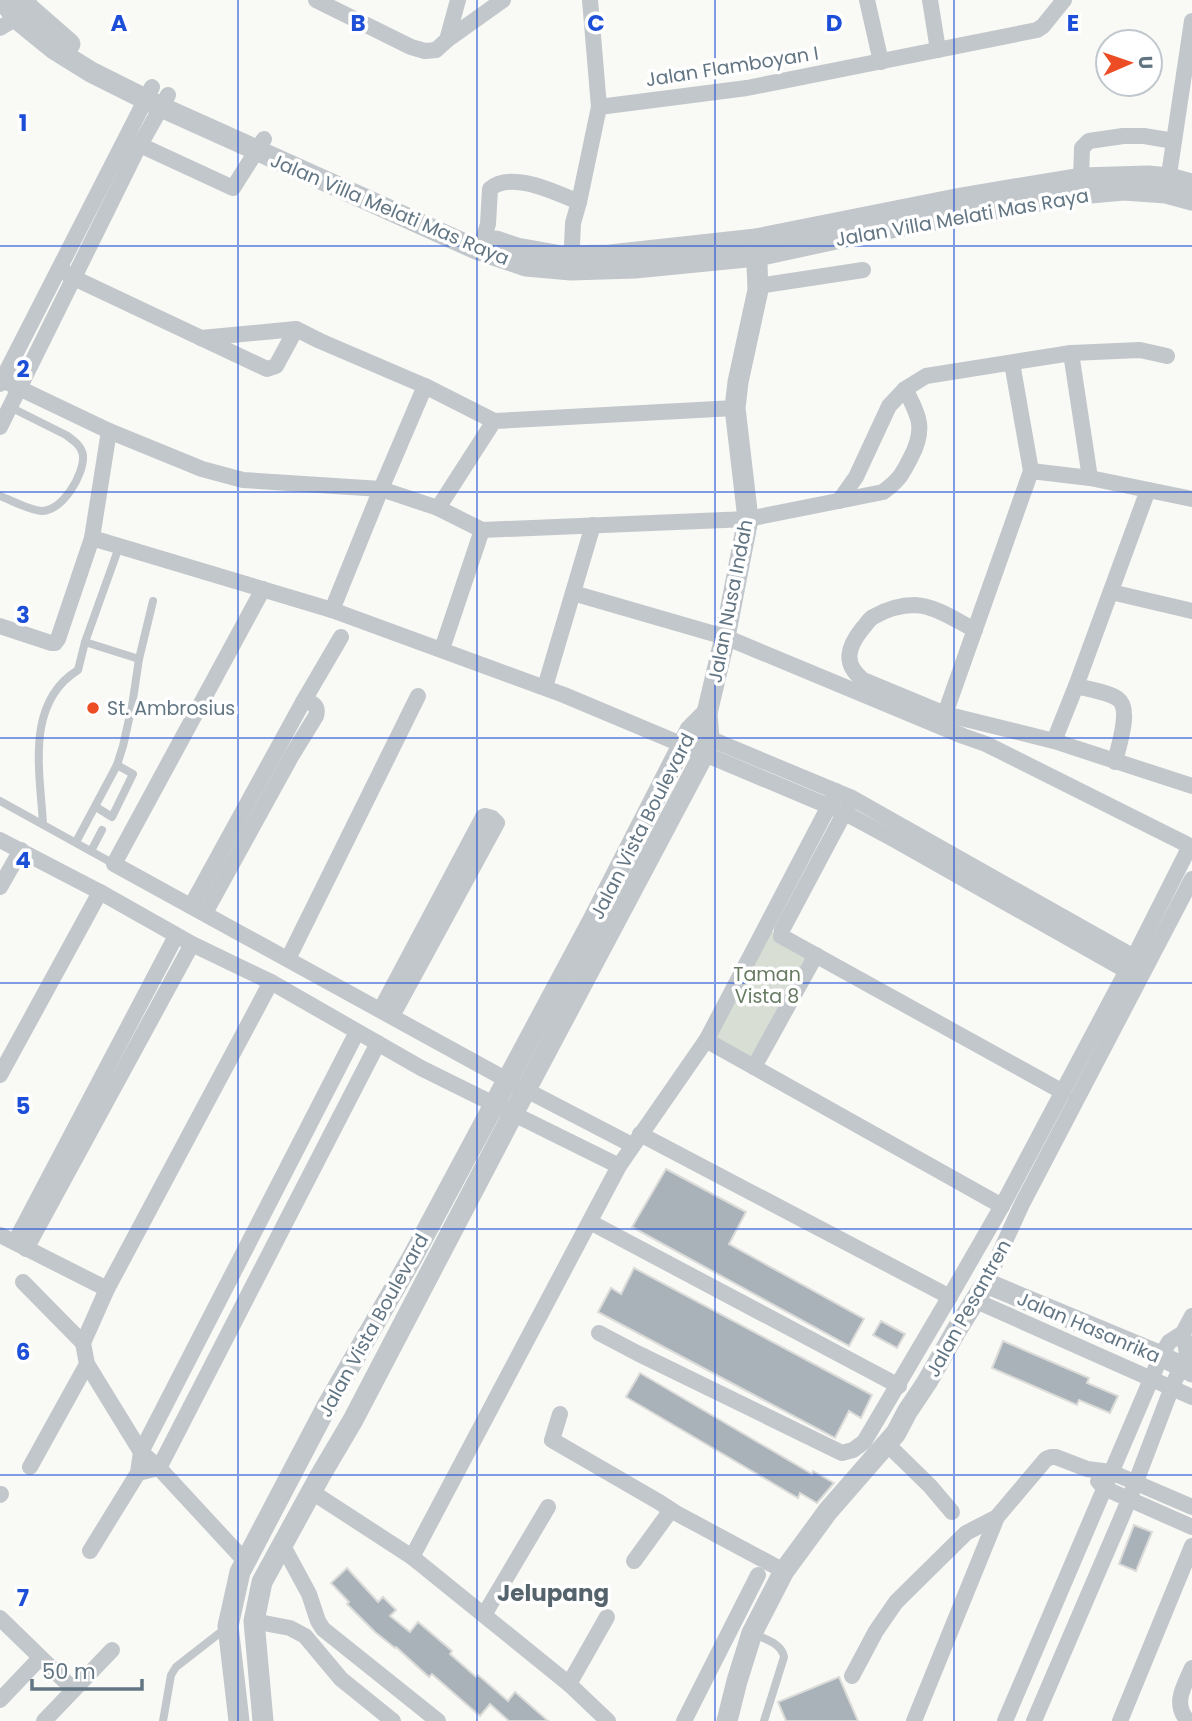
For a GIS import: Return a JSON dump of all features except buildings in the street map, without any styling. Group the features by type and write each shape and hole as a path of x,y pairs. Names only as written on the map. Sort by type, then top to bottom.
{"street":[{"path":"316,0 348,8 411,47 425,51 436,50 503,0"},
{"path":"447,40 458,0"},
{"path":"571,263 573,223 598,107 590,0"},
{"path":"867,0 881,62"},
{"path":"930,0 938,50"},
{"name":"Jalan Flamboyan I","path":"598,107 747,88 1037,30 1043,26 1049,8 1064,0"},
{"name":"Jalan Villa Melati Mas Raya","path":"13,7 156,97 476,249 526,266 571,263 610,255 757,248 876,231 1079,194 1192,184"},
{"path":"1167,186 1192,27"},
{"path":"0,427 140,145 156,97"},
{"path":"156,97 59,268 1,381 20,387 67,412 202,469 243,480 381,489 438,509 482,530 748,519 883,492 900,480 918,443 920,428 916,411 905,388"},
{"path":"1080,178 1082,148 1089,141 1144,136 1174,141"},
{"path":"140,145 232,188 260,145"},
{"name":"Jalan Villa Melati Mas Raya","path":"260,145 358,182 484,237 517,248 562,256 571,263"},
{"name":"Jalan Villa Melati Mas Raya","path":"757,248 961,198 1080,178 1148,176 1192,200"},
{"path":"484,237 488,225 490,188 496,184 513,181 579,202"},
{"name":"Jalan Nusa Indah","path":"707,713 748,519 735,408 758,286 757,248"},
{"path":"59,268 74,278 267,369 276,366 296,329"},
{"path":"758,286 863,270"},
{"path":"201,338 296,329 425,386 494,421 735,408"},
{"path":"839,501 856,477 889,406 905,388 926,376 1071,354 1140,350 1167,356"},
{"path":"1071,354 1090,478"},
{"path":"944,714 1031,471 1012,363"},
{"path":"332,610 425,386"},
{"path":"438,509 494,421"},
{"path":"0,626 51,643 58,639 92,538 110,431"},
{"path":"1031,471 1090,478 1192,499"},
{"path":"1054,741 1148,490"},
{"path":"545,687 593,525"},
{"path":"442,649 482,530"},
{"path":"92,538 332,610 836,791 1130,964"},
{"path":"263,589 114,864 517,1085 636,1140 950,1297"},
{"path":"1111,592 1192,611"},
{"path":"573,593 725,636 986,744 1186,844 1187,852 1002,1206 864,1443 842,1453 599,1333"},
{"path":"975,629 927,606 911,605 891,609 870,618 855,639 848,656 852,672 863,680 944,714 1054,741 1192,786"},
{"path":"198,910 316,716 316,706 309,701 303,702 341,637"},
{"path":"1076,686 1115,696 1125,706 1115,761"},
{"path":"288,959 418,696"},
{"name":"Jalan Vista Boulevard","path":"263,1721 254,1622 262,1582 354,1420 517,1085 593,920 696,742 707,713"},
{"path":"696,742 845,813 1130,964"},
{"path":"412,1557 619,1166 707,1039 836,791"},
{"path":"852,798 781,936 1063,1091"},
{"path":"483,817 492,818 497,823 386,1013 483,817"},
{"path":"0,839 176,936 271,982 378,1044 619,1166"},
{"path":"0,887 21,850"},
{"name":"Jalan Pesantren","path":"727,1721 752,1633 785,1571 828,1510 896,1433 986,1283 1022,1204 1192,879"},
{"path":"0,1075 100,892"},
{"path":"20,1246 176,936"},
{"path":"20,1246 192,944"},
{"path":"754,1067 816,955"},
{"path":"83,1343 107,1289 271,982"},
{"path":"90,1551 138,1474 141,1452 357,1032"},
{"path":"707,1039 1002,1206"},
{"path":"138,1474 159,1468 378,1044"},
{"name":"Jalan Vista Boulevard","path":"239,1721 228,1626 240,1572 327,1406 412,1258 504,1109"},
{"path":"286,1171 306,1182"},
{"path":"590,1222 898,1386"},
{"path":"0,1235 107,1289"},
{"path":"23,1282 83,1343 87,1364 141,1452 159,1468 262,1582"},
{"name":"Jalan Hasanrika","path":"986,1283 1171,1344 1188,1362"},
{"path":"217,1304 237,1315"},
{"path":"983,1304 1192,1397"},
{"path":"1005,1721 1152,1380 1171,1344 1192,1316"},
{"path":"1034,1721 1129,1500 1172,1387 1188,1362 1171,1344"},
{"path":"30,1467 87,1364"},
{"path":"561,1415 552,1440 714,1535 785,1571"},
{"path":"887,1444 952,1512"},
{"path":"914,1721 997,1517 1046,1459 1056,1457 1087,1469 1111,1472 1192,1507"},
{"path":"1087,1469 1104,1488 1192,1527"},
{"path":"313,1492 412,1557 569,1684 608,1721"},
{"path":"484,1615 548,1507"},
{"path":"634,1561 671,1510"},
{"path":"852,1675 876,1631 897,1602 966,1533 997,1517"},
{"path":"282,1544 309,1594 323,1629 438,1721"},
{"path":"1120,1721 1192,1546"},
{"path":"684,1721 758,1575"},
{"path":"0,1618 73,1689"},
{"path":"569,1684 607,1618"},
{"path":"228,1626 254,1622 290,1628 305,1636 341,1679 393,1721"},
{"path":"44,1721 112,1650"},
{"path":"3,1693 40,1658"},
{"path":"1188,1721 1180,1710 1179,1703 1192,1668"}],"lane":[{"path":"0,496 41,511 50,509 67,497 81,468 83,456 75,441 66,435 10,408"},
{"path":"43,824 38,735 43,713 66,677 78,670 85,642 119,547"},
{"path":"76,842 117,765 153,601"},
{"path":"85,642 139,660"},
{"path":"96,807 112,817 133,774 117,765"},
{"path":"0,801 114,864"},
{"path":"91,850 102,830"},
{"path":"163,1721 171,1675 176,1667 228,1626"},
{"path":"752,1633 778,1646 784,1657 764,1721"}],"green space":[{"name":"Taman Vista 8","path":"766,928 816,955 754,1067 707,1039"}],"place":[{"name":"St. Ambrosius","path":"93,708"}],"district":[{"name":"Jelupang","path":"553,1593"}]}
